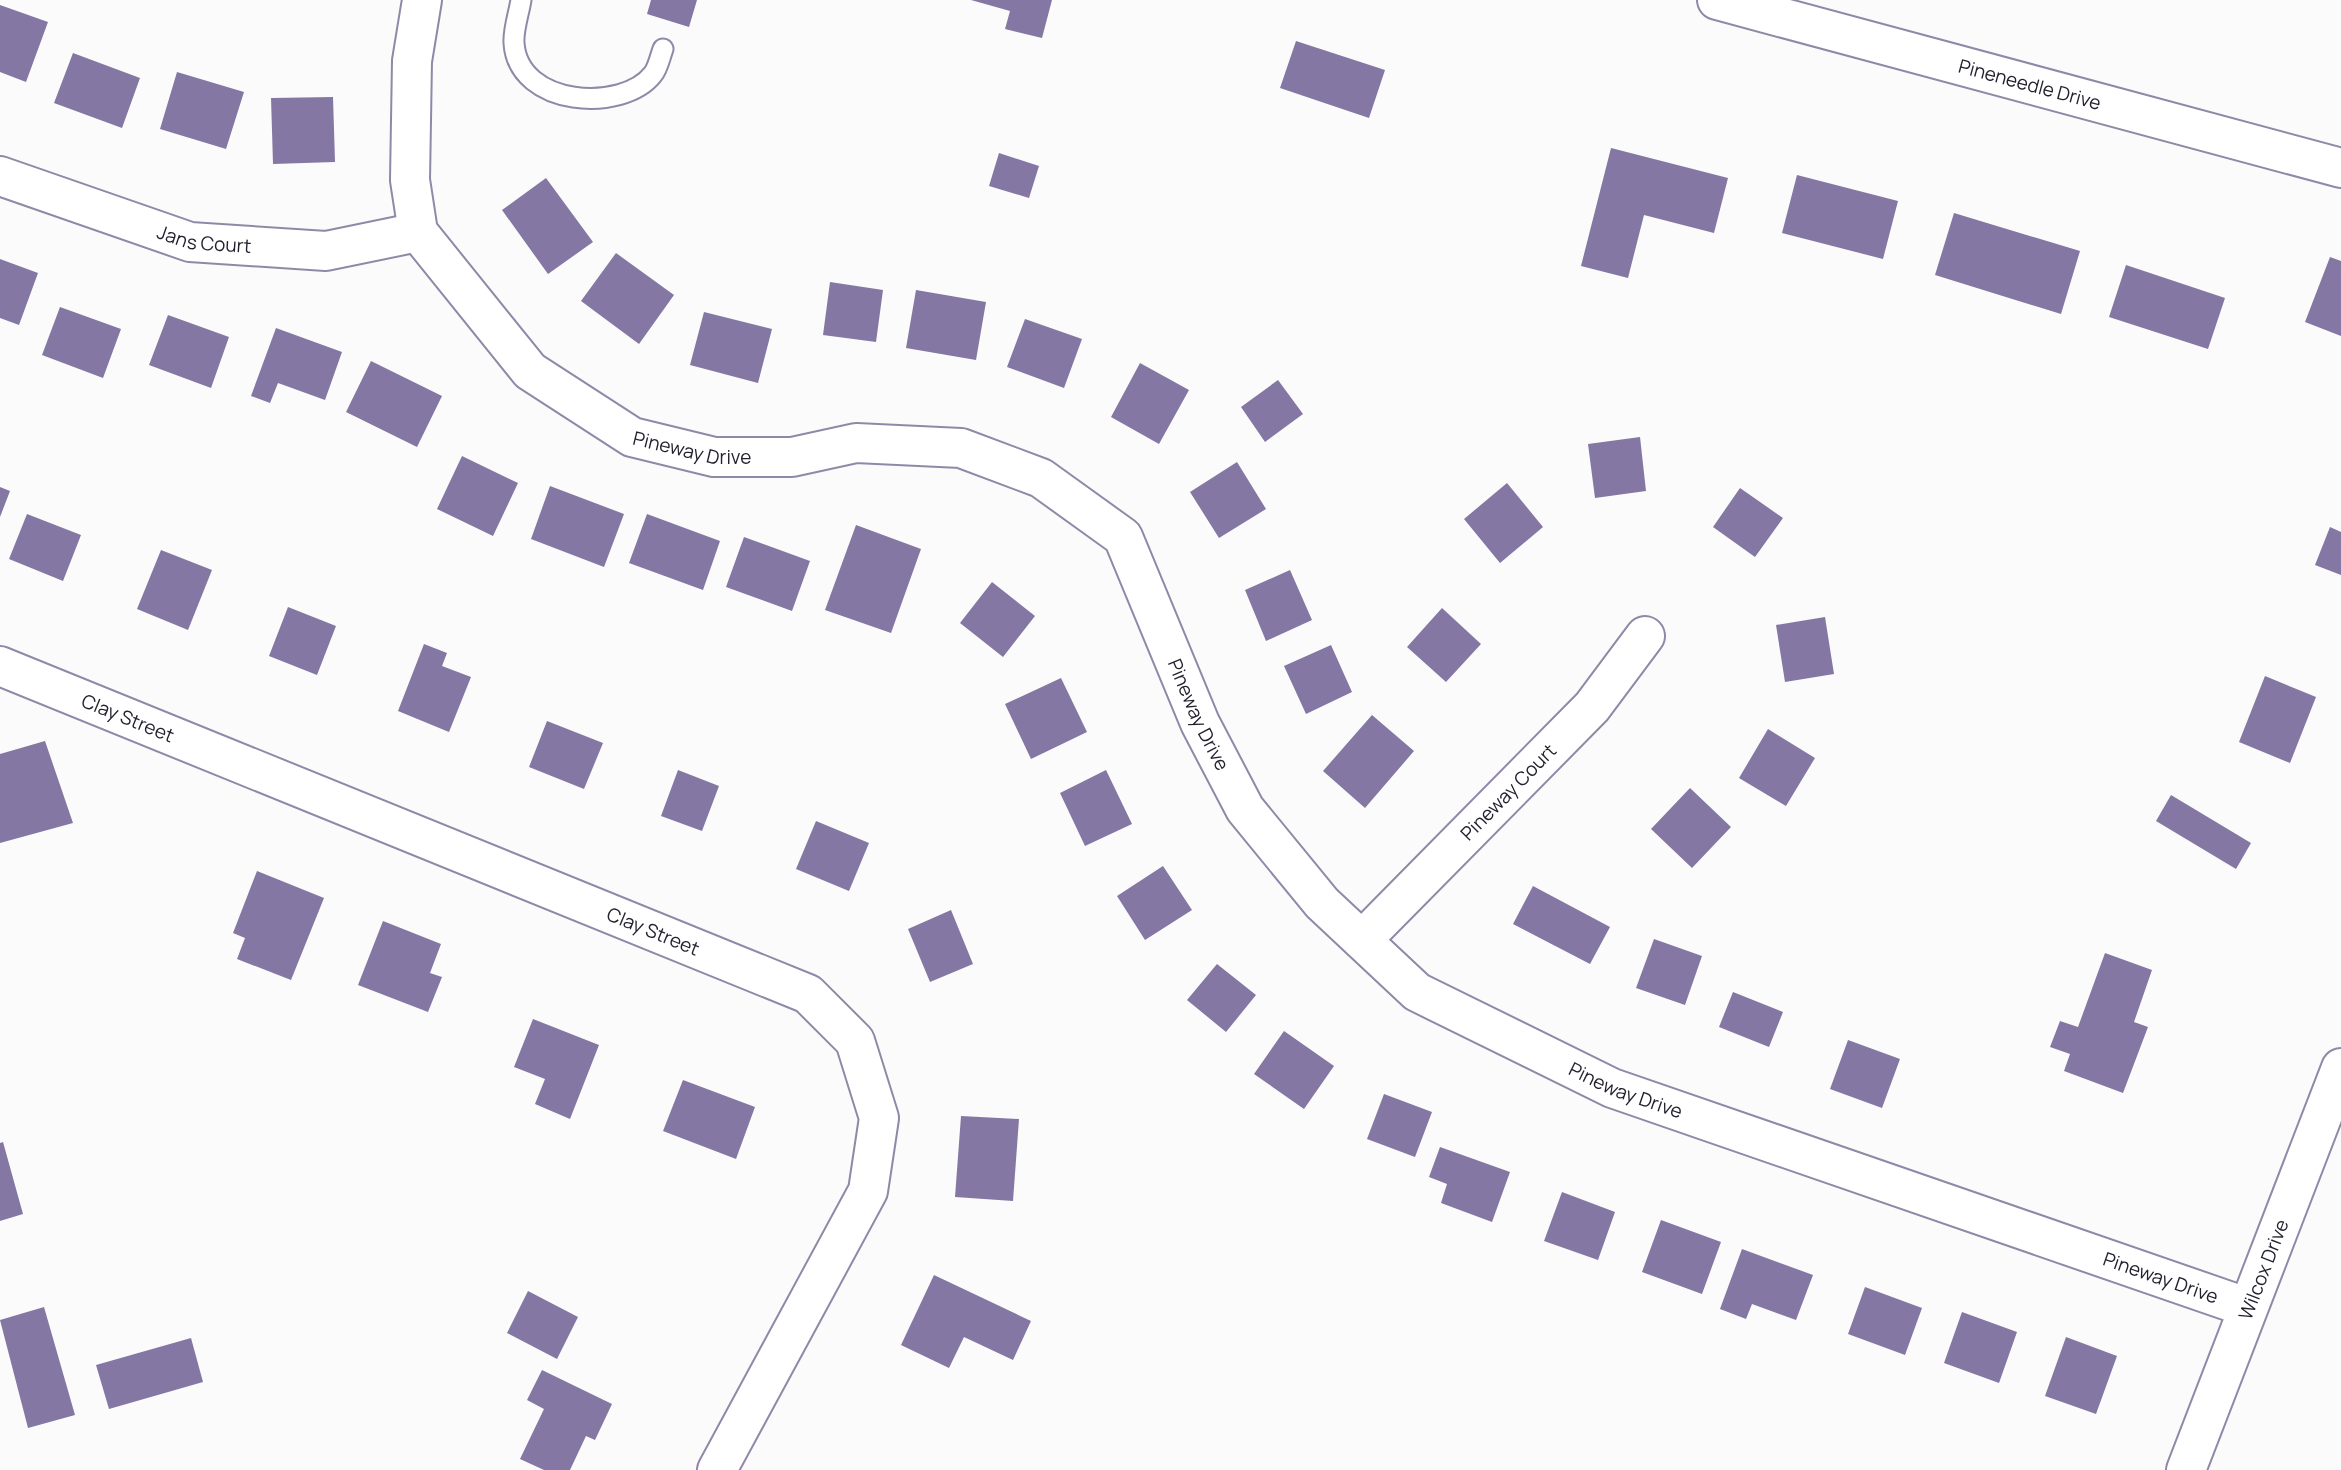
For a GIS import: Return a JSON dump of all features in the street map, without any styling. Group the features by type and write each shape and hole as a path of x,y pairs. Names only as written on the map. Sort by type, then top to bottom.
{"street":[{"path":"418,232 410,180 412,61 422,0"},
{"name":"Pineneedle Drive","path":"1717,0 2341,168"},
{"name":"Jans Court","path":"0,176 190,242 326,251 418,232"},
{"name":"Pineway Drive","path":"418,232 530,371 632,437 714,457 792,457 856,443 961,448 1041,478 1123,537 1200,723 1245,809 1322,903 1418,992 1612,1088 2246,1307"},
{"name":"Pineway Court","path":"1362,940 1592,707 1645,636"},
{"name":"Clay Street","path":"0,666 808,994 855,1041 879,1118 868,1191 717,1470"},
{"name":"Wilcox Drive","path":"2186,1470 2246,1307 2341,1068"}],"lane":[{"path":"521,0 514,43 520,62 528,79 556,94 589,98 639,86 653,74 663,49"}],"building":[{"path":"651,0 697,0 689,27 647,14"},
{"path":"971,0 1052,0 1042,38 1005,29 1010,11"},
{"path":"0,5 48,22 26,82 0,72"},
{"path":"1296,41 1385,70 1369,118 1280,88"},
{"path":"73,53 140,78 122,128 54,103"},
{"path":"177,72 244,92 226,149 160,129"},
{"path":"333,97 335,162 273,164 271,98"},
{"path":"1611,148 1728,178 1714,233 1644,215 1628,278 1581,266"},
{"path":"999,153 1039,166 1029,198 989,186"},
{"path":"1797,175 1898,201 1883,259 1782,233"},
{"path":"546,178 593,242 548,274 502,210"},
{"path":"1954,213 2080,251 2061,314 1935,275"},
{"path":"616,253 674,295 639,344 581,301"},
{"path":"2330,257 2341,261 2341,336 2305,322"},
{"path":"0,259 38,273 19,325 0,318"},
{"path":"2126,265 2225,298 2208,349 2109,317"},
{"path":"830,282 883,290 876,342 823,335"},
{"path":"916,290 986,302 976,360 906,348"},
{"path":"60,307 121,329 103,378 42,355"},
{"path":"704,312 772,329 758,383 690,365"},
{"path":"168,315 229,337 211,388 149,365"},
{"path":"1025,319 1082,339 1064,388 1007,367"},
{"path":"276,328 342,352 325,400 278,383 270,403 251,396"},
{"path":"371,361 442,396 417,447 346,412"},
{"path":"1140,363 1189,390 1159,444 1111,417"},
{"path":"1278,380 1303,414 1265,442 1241,407"},
{"path":"1640,437 1646,491 1595,498 1588,444"},
{"path":"462,456 518,483 493,536 437,509"},
{"path":"1237,462 1266,509 1219,538 1190,492"},
{"path":"1507,483 1543,527 1500,563 1464,519"},
{"path":"550,486 624,514 604,567 531,539"},
{"path":"0,487 10,491 0,517"},
{"path":"1740,488 1783,518 1755,557 1713,527"},
{"path":"27,514 81,535 63,581 9,559"},
{"path":"647,514 720,541 703,590 629,563"},
{"path":"856,525 921,549 891,633 825,610"},
{"path":"2330,527 2341,532 2341,575 2315,565"},
{"path":"744,537 810,561 792,611 726,587"},
{"path":"161,550 212,570 188,630 137,609"},
{"path":"1290,570 1312,620 1266,641 1245,590"},
{"path":"992,582 1035,616 1003,657 960,623"},
{"path":"288,607 336,626 317,675 269,656"},
{"path":"1442,608 1481,644 1446,682 1407,647"},
{"path":"1825,617 1834,674 1785,682 1776,625"},
{"path":"424,644 447,653 442,666 471,677 449,732 398,711"},
{"path":"1331,645 1352,692 1306,714 1284,666"},
{"path":"2265,676 2316,697 2290,763 2239,742"},
{"path":"1061,678 1087,732 1031,759 1005,704"},
{"path":"1372,715 1414,751 1365,808 1323,771"},
{"path":"547,721 603,743 584,789 529,767"},
{"path":"1768,729 1815,758 1786,806 1739,778"},
{"path":"45,741 73,823 0,843 0,754"},
{"path":"678,770 719,786 702,831 661,816"},
{"path":"1106,770 1132,824 1085,846 1060,793"},
{"path":"1690,788 1731,827 1692,868 1651,829"},
{"path":"2171,795 2251,843 2236,869 2156,821"},
{"path":"816,821 869,843 849,891 796,869"},
{"path":"1163,866 1192,910 1145,940 1117,896"},
{"path":"257,871 324,898 291,980 237,959 245,938 233,933"},
{"path":"1533,886 1610,927 1590,964 1513,924"},
{"path":"951,910 973,964 930,982 908,929"},
{"path":"383,921 441,944 430,973 442,977 428,1012 358,985"},
{"path":"1654,939 1702,956 1685,1005 1636,988"},
{"path":"2105,953 2152,970 2134,1022 2148,1027 2123,1093 2064,1071 2070,1054 2050,1047 2060,1021 2078,1027"},
{"path":"1217,964 1256,995 1226,1032 1187,1000"},
{"path":"1733,992 1783,1012 1769,1047 1719,1027"},
{"path":"533,1019 599,1045 570,1119 535,1104 545,1079 514,1067"},
{"path":"1284,1031 1334,1066 1304,1109 1254,1074"},
{"path":"1848,1040 1900,1059 1882,1108 1830,1089"},
{"path":"683,1080 755,1107 736,1159 663,1131"},
{"path":"1384,1094 1432,1112 1415,1157 1367,1139"},
{"path":"961,1116 1019,1119 1013,1201 955,1197"},
{"path":"3,1142 23,1214 0,1221 0,1143"},
{"path":"1440,1147 1510,1172 1492,1222 1441,1203 1447,1184 1429,1177"},
{"path":"1562,1192 1615,1212 1598,1260 1544,1241"},
{"path":"1661,1220 1721,1242 1702,1294 1642,1272"},
{"path":"1742,1249 1813,1275 1796,1320 1752,1304 1746,1319 1720,1309"},
{"path":"934,1275 1031,1321 1013,1360 964,1337 949,1368 901,1345"},
{"path":"1865,1287 1922,1308 1905,1355 1848,1334"},
{"path":"528,1291 578,1317 557,1359 507,1333"},
{"path":"44,1307 75,1415 28,1428 0,1320"},
{"path":"1962,1312 2017,1332 1999,1383 1944,1363"},
{"path":"2066,1337 2117,1356 2096,1414 2045,1396"},
{"path":"191,1338 203,1382 109,1409 96,1365"},
{"path":"542,1370 612,1404 595,1440 586,1436 570,1470 544,1470 520,1459 544,1409 527,1400"}]}
